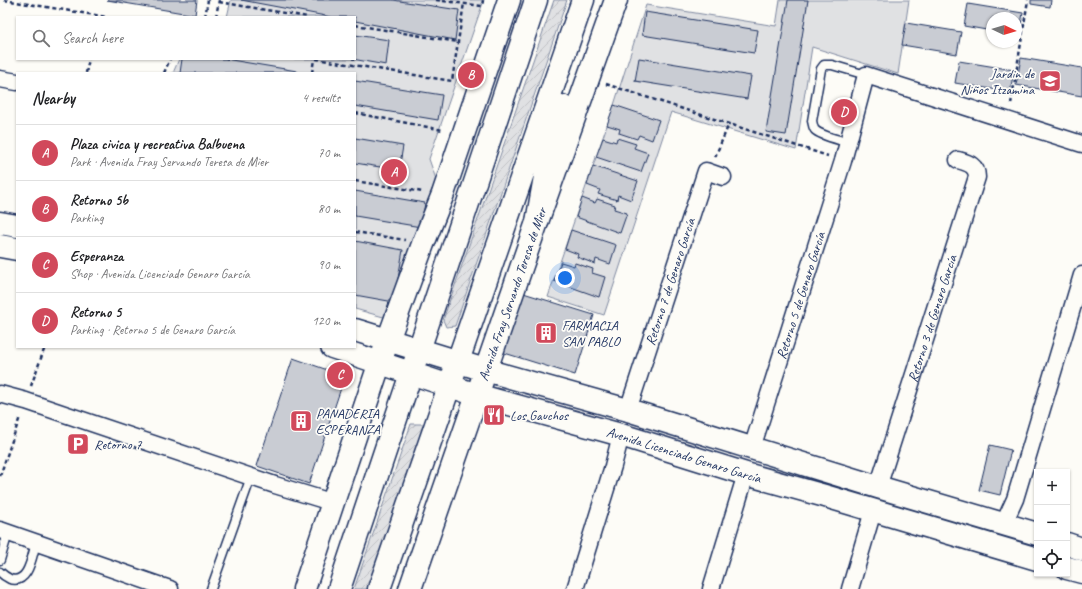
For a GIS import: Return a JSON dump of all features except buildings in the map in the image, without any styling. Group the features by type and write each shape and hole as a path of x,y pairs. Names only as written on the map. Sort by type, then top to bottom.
{"street":[{"path":"304,589 380,362 443,194 509,0"},
{"path":"339,589 536,0"},
{"name":"Avenida Fray Servando Teresa de Mier","path":"379,589 583,0"},
{"path":"537,222 553,132 595,0"},
{"name":"Avenida Fray Servando Teresa de Mier","path":"410,589 485,370 616,0"},
{"path":"866,75 1082,144"},
{"name":"Retorno 5 de Genaro García","path":"752,448 849,143 866,75"},
{"path":"0,79 16,82"},
{"name":"Retorno 3 de Genaro García","path":"878,487 977,177 975,167 958,160"},
{"path":"706,171 723,177"},
{"name":"Retorno 7 de Genaro García","path":"628,410 706,171"},
{"path":"0,223 16,226"},
{"path":"0,246 16,249"},
{"path":"1004,523 1015,499 1082,275"},
{"name":"Avenida Licenciado Genaro García","path":"356,330 485,370 628,410 878,487 1034,533"},
{"name":"Avenida Licenciado Genaro García","path":"335,348 477,395 621,435 746,474 1034,558"},
{"path":"0,394 26,401 251,477 334,503"},
{"path":"575,589 613,466 621,435"},
{"path":"825,496 830,472"},
{"path":"711,589 746,474"},
{"path":"850,589 873,511"},
{"path":"4,531 170,589"},
{"path":"1070,545 1082,548"},
{"path":"1070,569 1082,572"}],"lane":[{"path":"849,143 820,133 815,130 813,126 812,121 821,69 824,66 832,65 866,75"},
{"path":"212,589 251,477"},
{"path":"0,560 4,531"},
{"path":"0,572 5,577 12,580 18,580 23,577 36,542"}],"path":[{"path":"4,0 99,16"},
{"path":"205,16 208,0"},
{"path":"436,0 482,6 482,0"},
{"path":"1008,121 1028,0"},
{"path":"216,16 219,1 302,16"},
{"path":"321,60 452,81 464,3"},
{"path":"356,25 458,42"},
{"path":"86,72 89,60"},
{"path":"164,72 170,60"},
{"path":"312,72 315,60"},
{"path":"588,78 843,161"},
{"path":"356,114 443,130"},
{"path":"706,171 717,154 729,124"},
{"path":"356,181 443,194"},
{"path":"356,232 423,244"},
{"path":"0,476 45,348"}],"shaded area":[{"path":"231,0 484,0 429,159 438,185 394,320 356,309 356,72 173,72 179,60 356,60 356,16 227,16"},
{"path":"554,0 567,0 455,326 446,327 443,320"},
{"path":"780,0 909,0 898,74 812,47 796,150 671,112 604,315 548,297 614,105 646,5 776,26"},
{"path":"411,424 424,424 431,429 375,589 354,589"}],"place":[{"name":"Retorno 5b","path":"471,75"},
{"name":"Jardin de Niños Itzamina","path":"1050,81"},
{"name":"Retorno 5","path":"844,112"},
{"name":"Plaza civica y recreativa Balbuena","path":"394,172"},
{"name":"FARMACIA SAN PABLO","path":"546,333"},
{"name":"Esperanza","path":"340,375"},
{"name":"Los Gauchos","path":"494,415"},
{"name":"PANADERIA ESPERANZA","path":"301,421"},
{"name":"Retorno 7","path":"78,444"}]}
